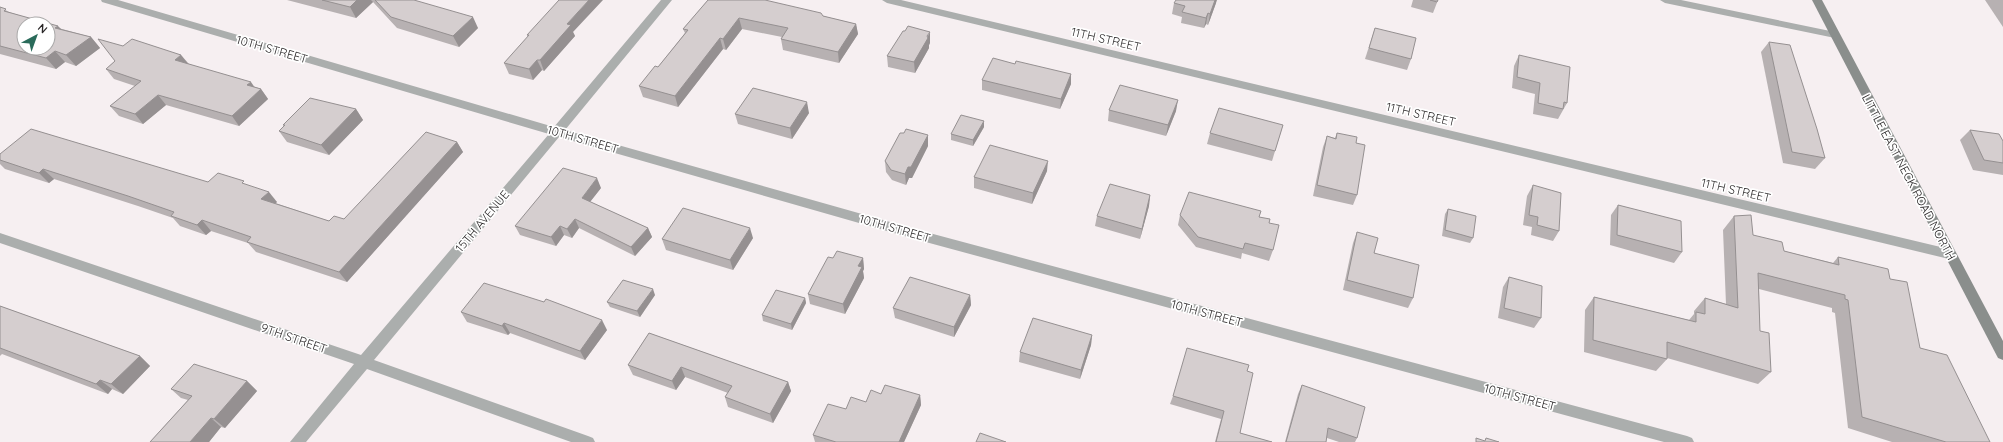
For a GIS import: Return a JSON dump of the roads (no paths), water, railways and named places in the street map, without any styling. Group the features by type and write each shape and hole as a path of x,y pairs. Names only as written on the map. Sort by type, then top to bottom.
{"main road":[{"name":"LITTLE EAST NECK ROAD NORTH","path":"1816,0 1949,254 2002,349"}],"street":[{"name":"10TH STREET","path":"106,0 557,132 922,236 1687,442"},
{"name":"15TH AVENUE","path":"297,442 667,0"},
{"name":"11TH STREET","path":"887,0 1949,254"},
{"path":"1665,0 1835,35"},
{"name":"9TH STREET","path":"0,238 364,362 588,442"}]}
